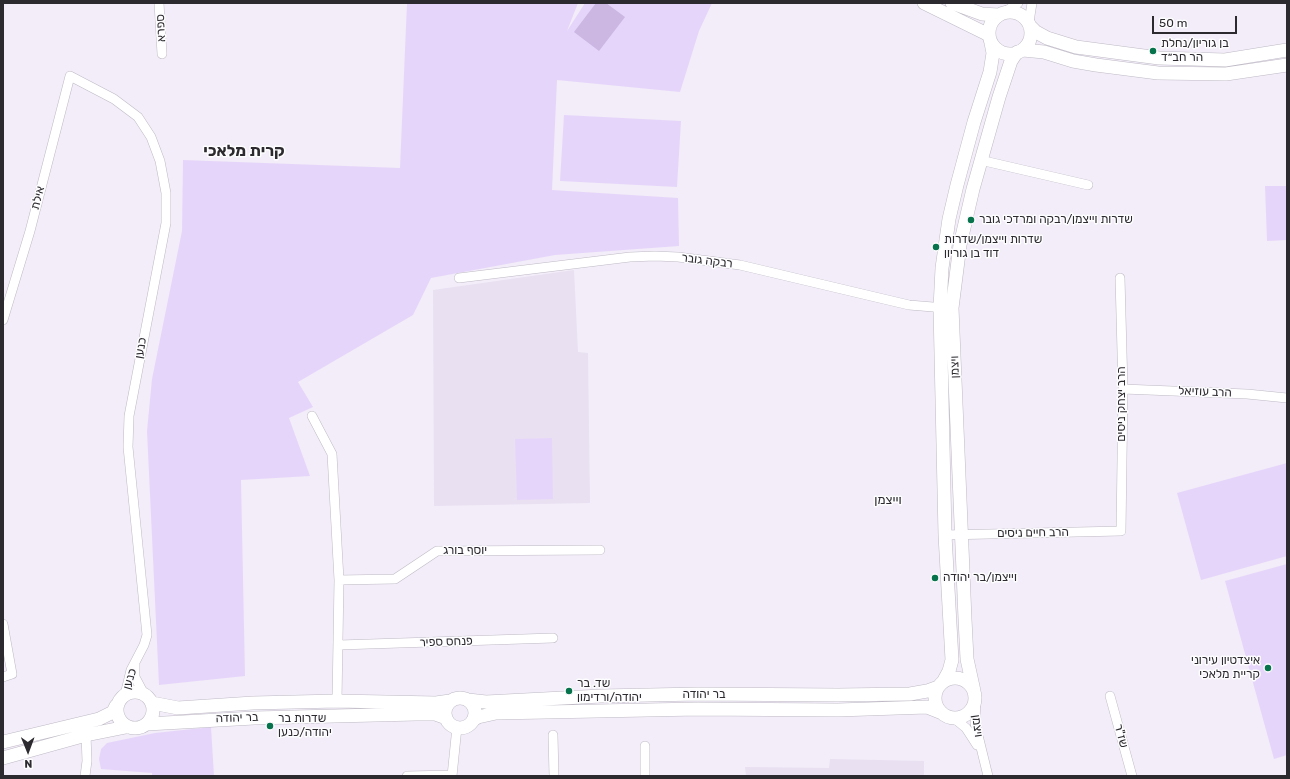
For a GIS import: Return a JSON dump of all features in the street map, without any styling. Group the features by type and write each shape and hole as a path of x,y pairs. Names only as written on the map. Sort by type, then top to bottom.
{"street":[{"name":"ספרא","path":"159,3 162,54"},
{"path":"924,3 990,39 1000,51 1005,53 1020,51 1044,52 1073,61 1089,64 1158,73 1226,74 1287,65"},
{"path":"952,3 982,14 1019,13 1036,32 1047,38 1076,47 1159,58 1225,60 1287,50"},
{"path":"990,39 991,24 1002,13 1018,3"},
{"path":"1020,51 1030,41 1029,24 1032,3"},
{"name":"ויצמן","path":"988,776 975,723 975,694 967,659 961,534 942,268 950,219 966,150 990,72 993,53 990,39"},
{"name":"ויצמן","path":"941,684 949,671 952,660 945,535 946,308 980,160 1011,61 1020,51"},
{"name":"אילת","path":"3,320 30,231 70,76"},
{"name":"כנען","path":"70,76 114,99 138,117 151,137 160,161 166,193 166,223 129,416 128,447 147,634 144,645 128,679 124,695"},
{"path":"980,160 1088,185"},
{"name":"רבקה גובר","path":"459,278 630,257 670,256 740,265 909,305 946,308"},
{"name":"הרב יצחק ניסים","path":"1120,278 1123,389 1121,531"},
{"name":"הרב עוזיאל","path":"1123,389 1246,394 1287,398"},
{"path":"312,416 332,454 339,580 337,701"},
{"name":"הרב חיים ניסים","path":"945,535 1121,531"},
{"name":"יוסף בורג","path":"339,580 395,579 437,551 600,550"},
{"path":"3,624 7,675"},
{"name":"פנחס ספיר","path":"339,645 553,638"},
{"name":"כנען","path":"135,663 136,677 148,699"},
{"path":"950,679 961,679 971,685 975,694 973,708 968,714 955,719 942,713 935,701 941,684 950,679"},
{"name":"בר יהודה","path":"468,700 486,702 578,697 698,694 838,696 910,694 927,692 941,684"},
{"path":"3,742 99,718 113,712 124,695 134,692 148,699 153,714 147,724 137,729 126,727 86,734 3,758"},
{"name":"שז\"ר","path":"1110,696 1132,776"},
{"path":"459,698 468,700 474,707 473,720 466,726 457,727 450,724 446,718 445,709 450,701 459,698"},
{"name":"בר יהודה","path":"148,699 178,708 254,703 337,701 436,703 450,701"},
{"path":"116,706 118,718 126,727"},
{"name":"בר יהודה","path":"473,720 478,717 496,713 690,709 838,710 927,706 942,713"},
{"name":"בר יהודה","path":"147,724 254,718 435,714 446,718"},
{"name":"ויצמן","path":"955,719 966,728 982,753"},
{"path":"407,776 452,776 457,727"},
{"path":"85,776 87,761 86,734"},
{"path":"553,735 554,776"},
{"path":"645,746 645,776"}],"shaded area":[{"path":"407,3 578,3 567,31 585,3 712,3 699,31 680,92 557,80 552,190 678,198 679,246 555,255 431,278 413,315 298,382 313,407 289,418 310,476 241,480 245,676 159,685 147,431 152,379 182,231 183,160 400,168"},
{"path":"596,3 606,3 625,17 599,51 574,32"},
{"path":"564,115 681,121 677,187 560,181"},
{"path":"1265,186 1287,186 1287,240 1267,241"},
{"path":"574,270 578,352 588,353 590,503 434,506 433,290"},
{"path":"552,438 553,499 517,500 515,439"},
{"path":"1287,463 1287,556 1201,580 1177,493"},
{"name":"איצדטיון עירוני קריית מלאכי","path":"1287,564 1287,755 1274,759 1225,581"},
{"path":"211,727 214,776 152,776 152,773 101,769 99,759 101,749 107,743 155,733"},
{"path":"830,759 924,761 924,776 746,776 745,767 829,768"}],"place":[{"name":"בן גוריון/נחלת הר חב״ד","path":"1153,51"},
{"name":"שדרות וייצמן/רבקה ומרדכי גובר","path":"971,220"},
{"name":"שדרות וייצמן/שדרות דוד בן גוריון","path":"936,247"},
{"name":"וייצמן/בר יהודה","path":"935,578"},
{"name":"איצדטיון עירוני קריית מלאכי","path":"1268,668"},
{"name":"שד. בר יהודה/ורדימון","path":"569,691"},
{"name":"שדרות בר יהודה/כנען","path":"270,726"}],"district":[{"name":"קרית מלאכי","path":"244,151"},
{"name":"וייצמן","path":"888,500"}]}
